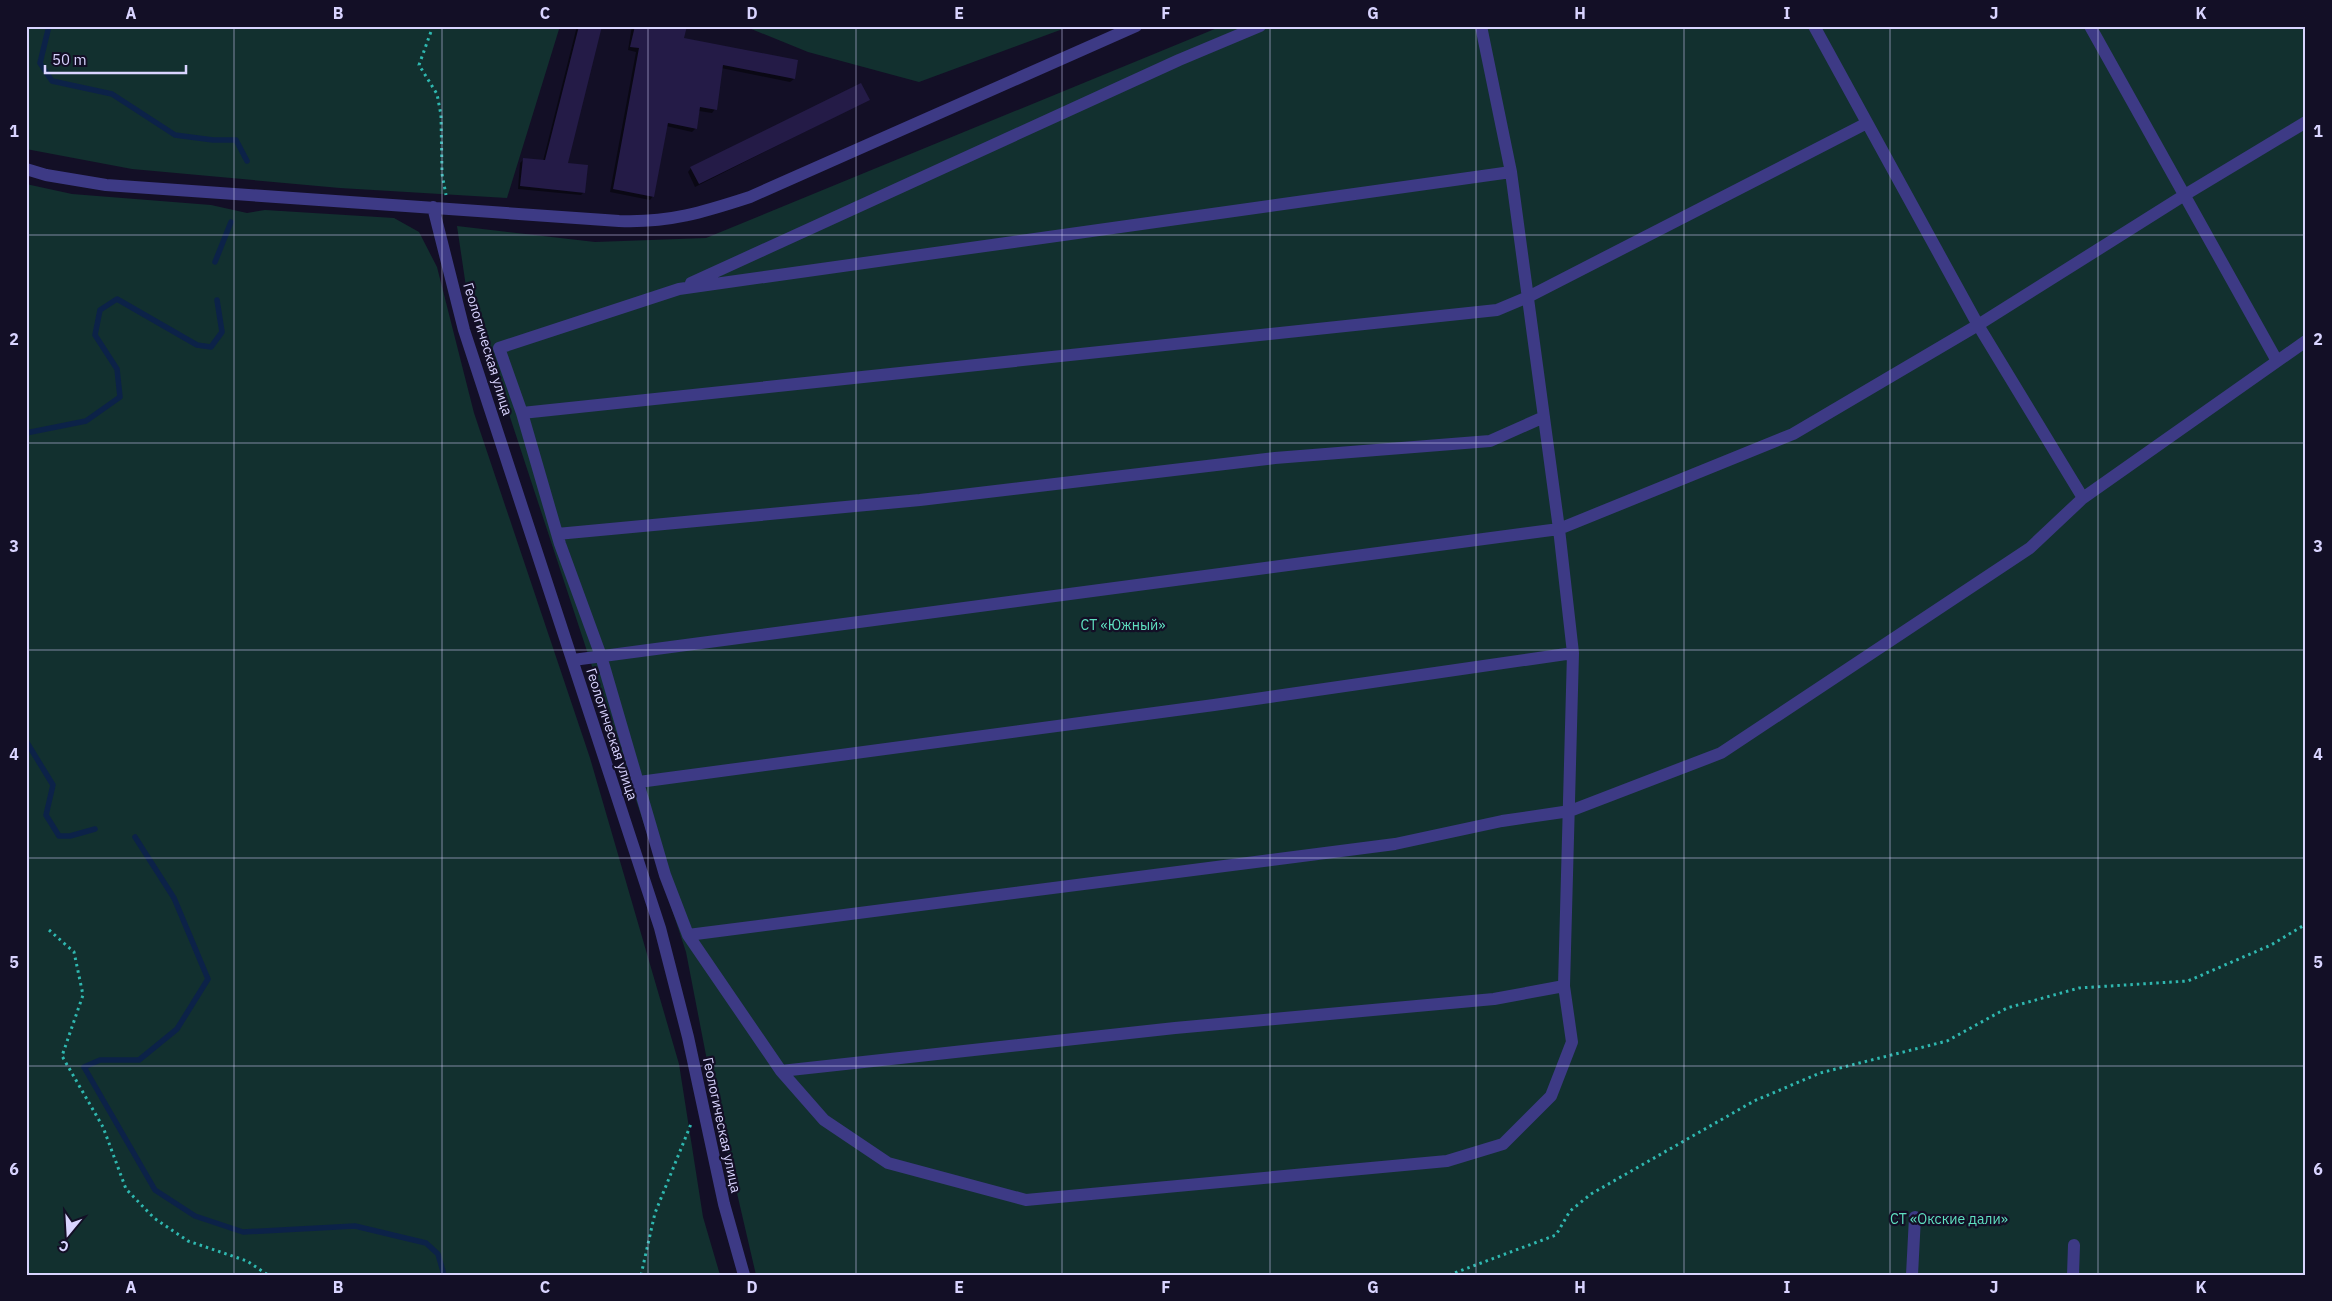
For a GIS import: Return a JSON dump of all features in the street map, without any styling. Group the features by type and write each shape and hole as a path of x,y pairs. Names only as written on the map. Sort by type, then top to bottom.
{"street":[{"path":"26,169 46,175 106,185 643,222 694,215 750,197 1136,26"},
{"path":"1260,26 1178,60 679,289 499,348 522,413 557,534 600,656 639,782 665,875 688,935 781,1071 824,1120 888,1164 1026,1200 1447,1162 1504,1144 1550,1096 1572,1042 1564,986 1573,653 1559,529 1511,172 1481,26"},
{"path":"1814,26 1978,325 2083,498"},
{"path":"2090,26 2277,362"},
{"path":"573,660 1559,529 1793,434 1978,325 2183,196 2306,122"},
{"path":"522,413 1497,310 1528,297 1867,123"},
{"path":"679,289 1511,172"},
{"name":"Геологическая улица","path":"433,207 464,330 660,928 701,1098 724,1204 744,1275"},
{"path":"688,935 1395,844 1502,821 1570,811 1721,753 2030,548 2083,498 2306,341"},
{"path":"557,534 920,500 1275,458 1490,441 1544,417"},
{"path":"639,782 1214,705 1573,653"},
{"path":"781,1071 1175,1028 1494,999 1564,986"},
{"path":"1912,1275 1915,1217"},
{"path":"2073,1275 2074,1244"}],"path":[{"path":"432,26 419,65 437,94 441,115 442,174 447,208"},
{"path":"1449,1275 1556,1235 1570,1211 1591,1194 1754,1101 1820,1073 1947,1041 2007,1008 2079,988 2188,981 2271,945 2306,924"},
{"path":"49,930 74,952 83,995 62,1056 103,1127 126,1189 154,1218 188,1241 247,1262 268,1275"},
{"path":"641,1275 655,1213 701,1098"}],"green space":[{"path":"26,26 560,26 507,198 340,188 132,169 26,149"},
{"path":"744,26 1071,26 919,82 808,52"},
{"name":"СТ «Южный»","path":"1222,26 2306,26 2306,1275 756,1275 711,1081 686,952 484,338 469,307 457,226 595,242 706,238"},
{"path":"26,184 72,194 211,205 247,213 265,210 394,218 419,232 437,267 474,413 590,758 679,1064 703,1217 720,1275 26,1275"}],"building":[{"path":"579,26 602,26 568,163 588,165 585,193 520,186 523,158 545,160"},
{"path":"635,26 687,26 684,38 798,60 795,79 723,65 717,110 700,107 697,129 668,123 654,197 613,189 639,48 630,47"},
{"path":"861,83 870,100 699,184 690,167"}],"waterway":[{"path":"49,26 40,63 52,81 112,94 175,135 213,140 236,140 247,161"},
{"path":"215,262 231,222"},
{"path":"26,433 86,421 120,397 117,369 95,335 100,310 117,299 197,345 211,347 222,332 217,300"},
{"path":"26,741 53,785 46,815 59,836 70,836 95,829"},
{"path":"135,837 174,898 208,979 177,1029 139,1060 100,1060 84,1067 155,1190 195,1216 243,1232 355,1226 426,1243 438,1254 444,1275"}],"park label":[{"name":"СТ «Окские дали»","path":"1949,1219"}]}
